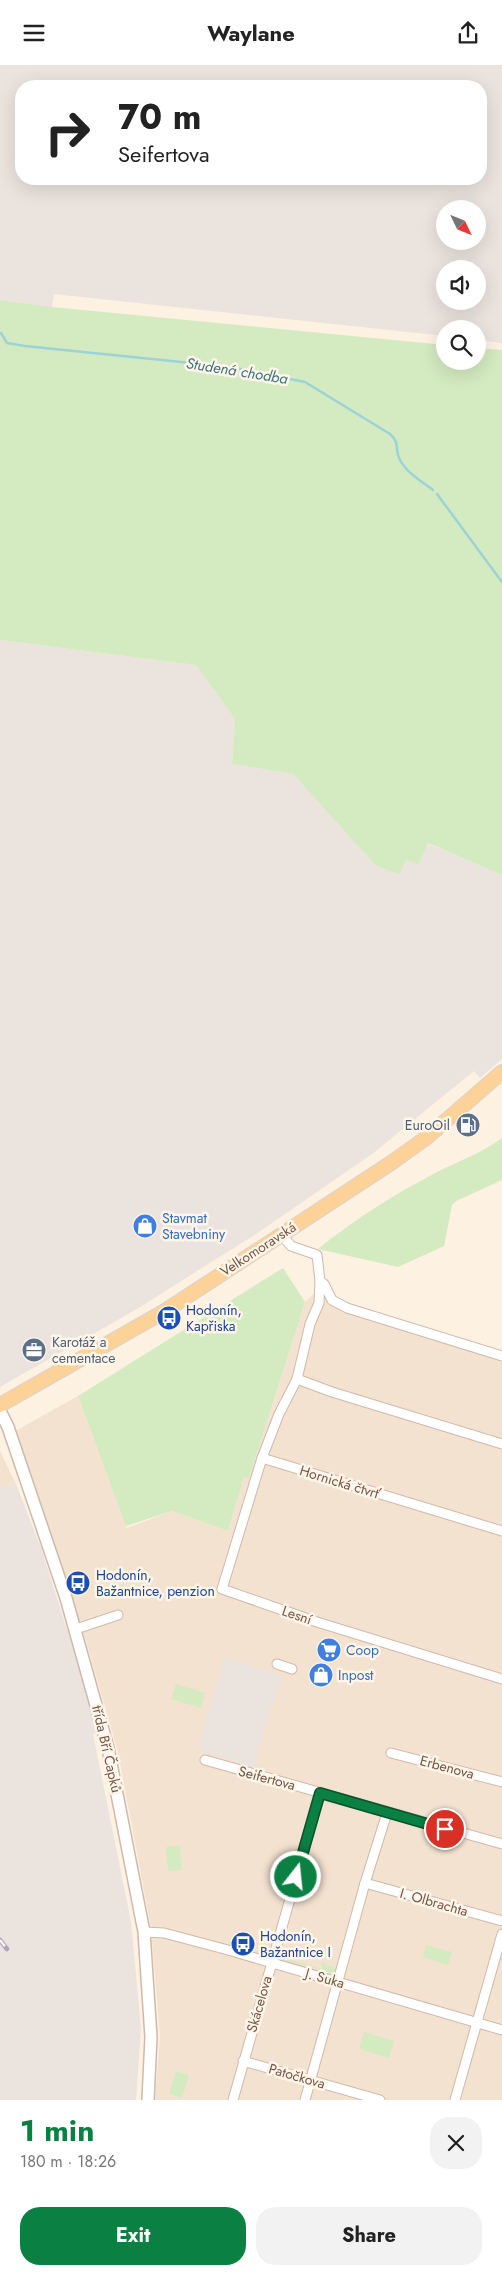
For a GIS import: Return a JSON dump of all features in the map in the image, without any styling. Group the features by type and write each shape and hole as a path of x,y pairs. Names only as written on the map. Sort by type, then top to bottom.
{"main road":[{"name":"Velkomoravská","path":"0,1405 146,1322 410,1150 502,1072"}],"street":[{"path":"262,1458 296,1379 310,1324 319,1303 320,1281 316,1255 291,1246 281,1234"},
{"path":"320,1281 324,1284 332,1299 347,1308 502,1356"},
{"path":"319,1303 332,1299"},
{"path":"296,1379 332,1392 502,1444"},
{"name":"třída Bří Čapků","path":"0,1411 8,1427 30,1489 76,1629 108,1748 144,1932 151,2037 148,2100"},
{"name":"Hornická čtvrť","path":"262,1458 502,1531"},
{"name":"Lesní","path":"262,1458 222,1589 317,1622 502,1679"},
{"path":"76,1629 118,1615"},
{"path":"277,1664 292,1669"},
{"name":"Erbenova","path":"392,1753 502,1782"},
{"name":"Seifertova","path":"205,1760 502,1844"},
{"name":"Skácelova","path":"232,2100 320,1793"},
{"path":"305,2100 365,1883 387,1813"},
{"name":"I. Olbrachta","path":"365,1883 502,1921"},
{"name":"J. Suka","path":"144,1932 164,1933 271,1962 502,2030"},
{"path":"455,2100 502,1934"},
{"name":"Patočkova","path":"243,2061 380,2100"}],"shaded area":[{"path":"0,65 502,65 502,343 486,341 486,320 436,320 436,335 54,294 52,307 0,300"},
{"path":"0,640 196,665 235,719 232,764 293,774 375,865 406,860 418,865 427,843 502,875 502,1059 480,1078 474,1071 372,1154 259,1232 137,1309 0,1387"},
{"path":"312,1295 335,1298 346,1305 502,1352 502,2100 155,2100 160,2037 151,1928 118,1752 85,1638 15,1431 78,1396 127,1528 172,1511 228,1531 244,1477 249,1478 305,1302"},
{"path":"0,1451 16,1484 0,1490"},
{"path":"16,1484 41,1548 80,1671 97,1733 93,1734 131,1922 141,2028 136,2100 0,2100 0,1489"},
{"path":"224,1658 284,1676 267,1719 254,1767 198,1750"}],"green space":[{"path":"0,300 52,307 436,344 436,370 486,370 486,349 502,350 502,875 428,843 418,865 406,860 399,874 375,865 293,774 232,764 235,719 196,665 0,640"},
{"path":"502,1138 502,1180 456,1201 452,1205 444,1246 398,1267 318,1249 346,1227 391,1198"},
{"path":"283,1268 305,1302 249,1478 244,1477 228,1531 172,1511 126,1526 78,1396"},
{"path":"176,1684 205,1693 201,1708 171,1699"},
{"path":"180,1846 182,1870 168,1871 166,1847"},
{"path":"426,1945 452,1952 448,1965 423,1957"},
{"path":"285,1952 288,1959 322,1969 321,1962 337,1969 336,1974 278,1958 276,1953"},
{"path":"364,2032 394,2041 389,2058 359,2049"},
{"path":"176,2071 189,2075 182,2098 169,2094"}],"waterway":[{"name":"Studená chodba","path":"1,333 7,343 25,346 230,367 305,382 390,434 395,441 398,456 406,469 433,490"},
{"name":"Studená chodba","path":"437,494 502,582"}],"railway":[{"path":"0,1940 7,1949"}],"place":[{"name":"EuroOil","path":"468,1125"},
{"name":"Stavmat Stavebniny","path":"145,1226"},
{"name":"Hodonín, Kapřiska","path":"169,1318"},
{"name":"Karotáž a cementace","path":"34,1350"},
{"name":"Hodonín, Bažantnice, penzion","path":"78,1583"},
{"name":"Coop","path":"329,1650"},
{"name":"Inpost","path":"321,1675"},
{"name":"Hodonín, Bažantnice I","path":"243,1944"}],"route":[{"path":"296,1877 320,1793 445,1829"}]}
